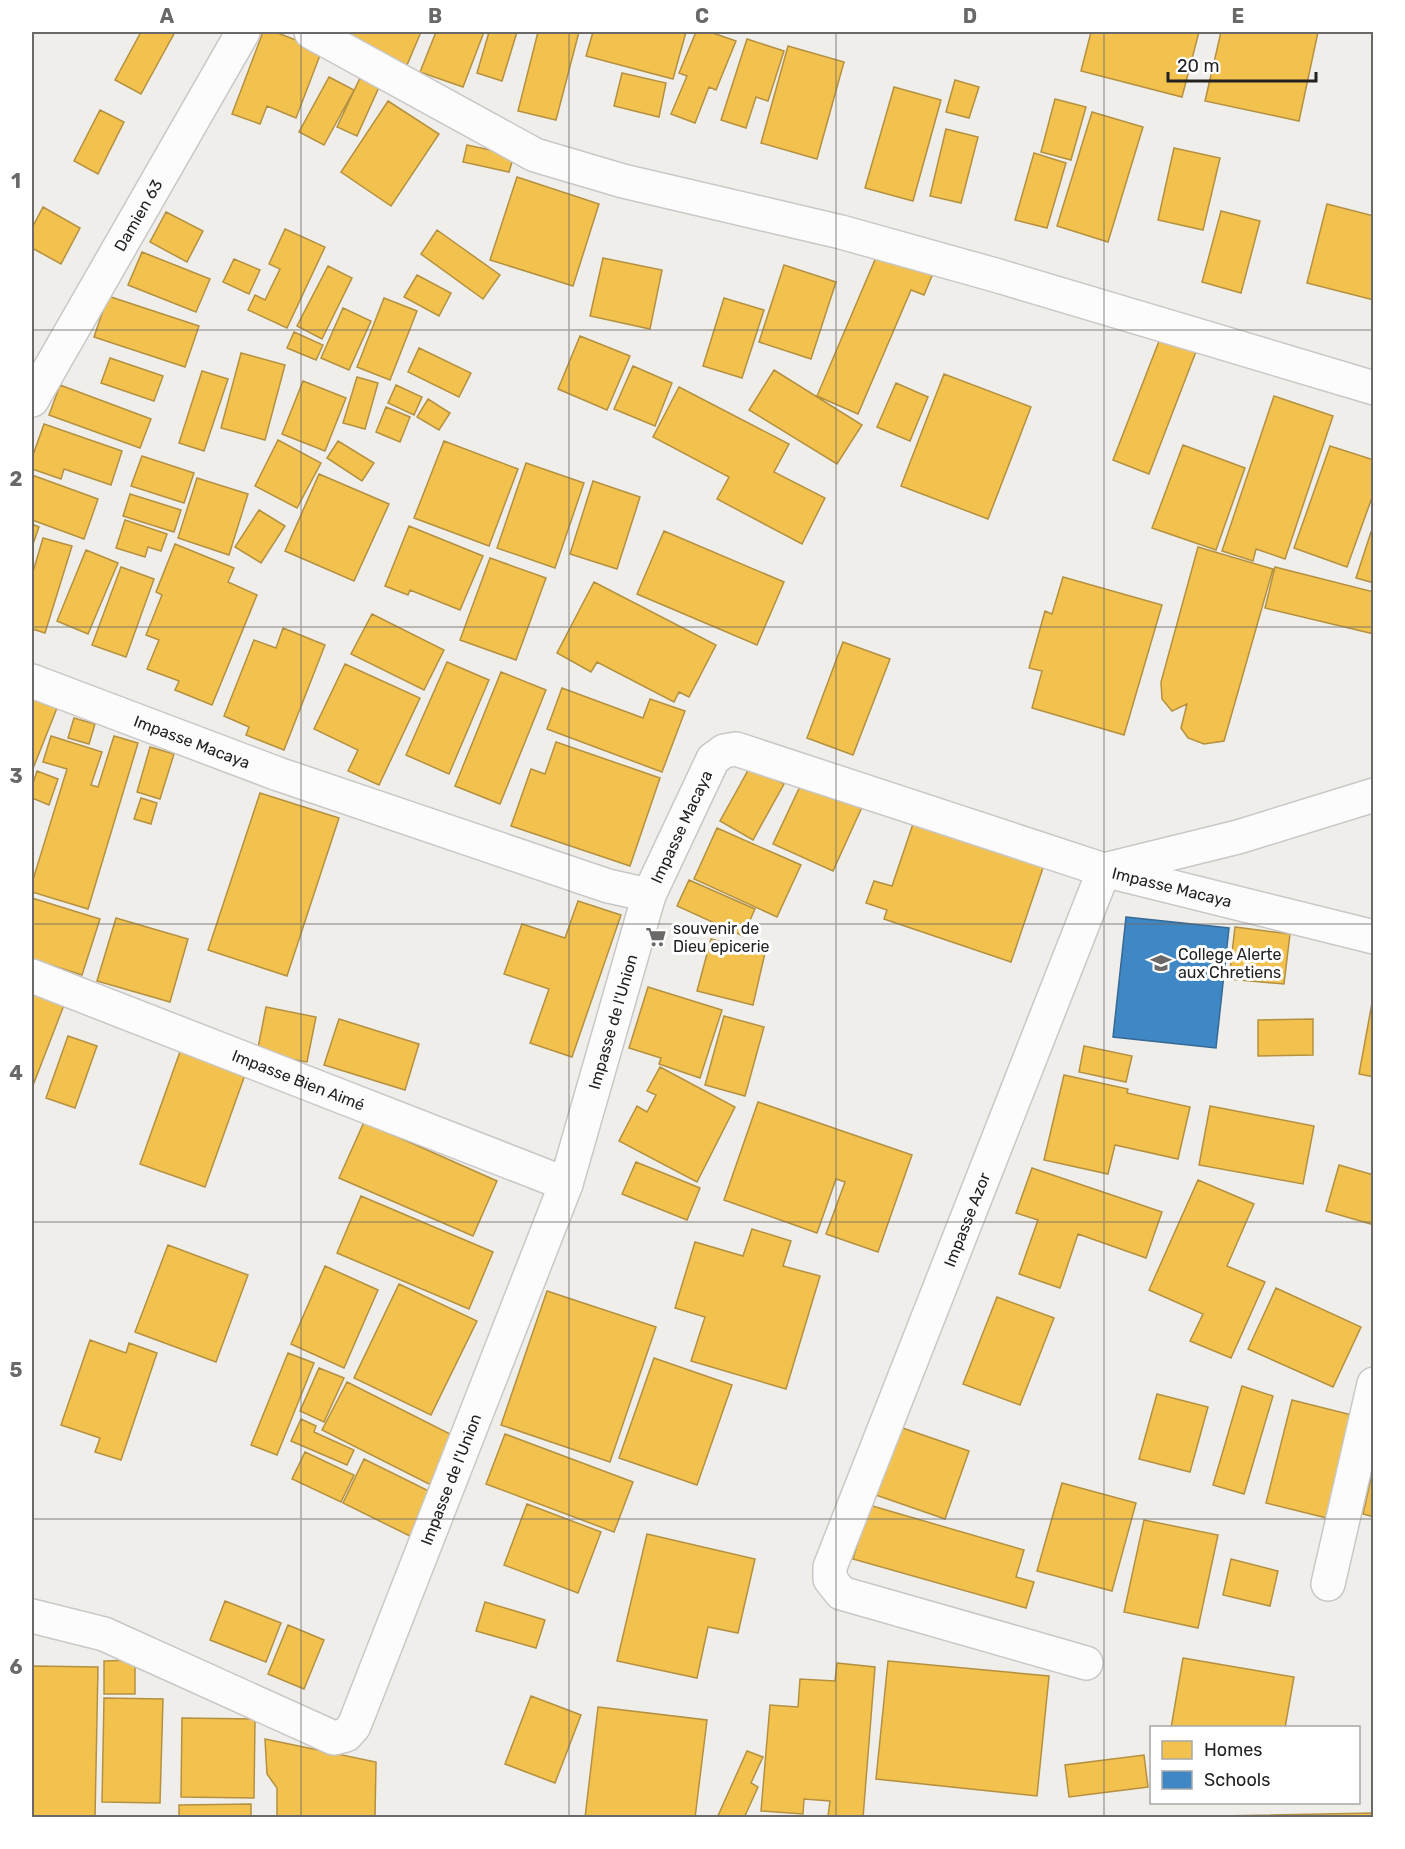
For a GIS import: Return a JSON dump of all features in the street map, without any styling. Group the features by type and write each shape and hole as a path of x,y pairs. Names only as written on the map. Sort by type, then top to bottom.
{"street":[{"name":"Damien 63","path":"32,400 243,32"},
{"path":"311,32 535,155 623,181 841,232 907,250 1374,388"},
{"name":"Impasse Macaya","path":"32,681 278,774 608,886 649,895 713,759 724,751 736,749 1104,870 1374,937"},
{"path":"1104,870 1238,837 1374,795"},
{"name":"Impasse Azor","path":"1086,1663 841,1593 830,1579 830,1567 1104,870"},
{"name":"Impasse de l'Union","path":"32,1616 104,1634 334,1738 346,1735 354,1726 567,1184 649,895"},
{"name":"Impasse Bien Aimé","path":"32,976 567,1184"},
{"path":"1328,1584 1374,1383"}],"building: Homes":[{"path":"141,32 175,32 141,94 115,80"},
{"path":"263,32 275,32 322,50 296,118 267,106 260,124 232,114"},
{"path":"330,32 421,32 407,65"},
{"path":"436,32 484,32 463,87 420,72"},
{"path":"489,32 517,32 502,81 477,73"},
{"path":"538,32 579,32 556,120 518,111"},
{"path":"593,32 686,32 673,79 586,56"},
{"path":"696,32 710,32 736,41 716,90 709,87 695,123 671,114 687,76 679,73"},
{"path":"1091,32 1199,32 1182,97 1081,71"},
{"path":"1221,32 1318,32 1299,121 1205,101"},
{"path":"747,39 784,51 768,101 756,97 746,128 721,120"},
{"path":"788,46 844,62 817,159 761,143"},
{"path":"622,73 666,83 659,117 614,106"},
{"path":"329,77 354,90 324,145 299,132"},
{"path":"360,78 379,87 357,136 337,127"},
{"path":"955,80 979,87 969,118 946,112"},
{"path":"894,87 941,100 913,201 865,188"},
{"path":"1055,99 1086,107 1071,160 1041,152"},
{"path":"388,101 439,134 391,206 341,172"},
{"path":"100,110 124,122 98,174 74,161"},
{"path":"1092,112 1143,127 1108,242 1057,226"},
{"path":"946,129 978,137 961,203 930,196"},
{"path":"467,145 514,155 509,172 463,162"},
{"path":"1174,148 1220,158 1203,230 1158,220"},
{"path":"1034,153 1066,163 1047,228 1015,220"},
{"path":"517,177 599,204 573,286 490,260"},
{"path":"1327,204 1374,216 1374,300 1307,283"},
{"path":"43,207 80,228 61,264 32,248 32,228"},
{"path":"1221,211 1260,221 1241,293 1202,282"},
{"path":"166,212 203,231 187,262 150,242"},
{"path":"285,229 325,247 287,328 248,310 255,295 265,300 280,269 269,264"},
{"path":"437,230 500,275 483,299 421,254"},
{"path":"880,248 934,271 924,295 911,290 858,414 817,396"},
{"path":"142,252 210,279 196,312 128,285"},
{"path":"603,258 662,270 650,329 590,316"},
{"path":"234,259 260,270 249,294 223,282"},
{"path":"784,265 836,282 811,359 759,342"},
{"path":"328,266 352,278 322,339 297,326"},
{"path":"417,275 451,293 439,316 404,297"},
{"path":"108,296 199,326 185,367 94,337"},
{"path":"384,298 417,311 390,380 357,367"},
{"path":"724,298 764,310 742,378 703,366"},
{"path":"343,308 371,321 349,370 321,358"},
{"path":"294,332 323,345 316,360 287,348"},
{"path":"580,336 630,356 607,410 558,389"},
{"path":"1161,336 1197,349 1149,474 1113,460"},
{"path":"419,348 471,373 459,397 408,372"},
{"path":"241,353 285,365 265,440 221,428"},
{"path":"110,358 163,376 154,401 101,383"},
{"path":"633,366 672,383 655,426 614,409"},
{"path":"774,370 862,425 837,464 749,410"},
{"path":"202,371 228,379 204,451 179,443"},
{"path":"944,374 1031,407 988,519 901,486"},
{"path":"357,377 378,383 365,429 343,423"},
{"path":"303,381 346,398 325,451 282,434"},
{"path":"896,383 928,397 910,441 877,427"},
{"path":"60,385 151,419 140,448 49,415"},
{"path":"396,385 422,397 414,415 388,403"},
{"path":"679,387 789,444 774,472 825,498 802,544 717,499 729,477 653,437"},
{"path":"1274,396 1333,416 1285,559 1256,549 1253,561 1222,551"},
{"path":"428,399 450,413 439,430 417,417"},
{"path":"386,407 410,417 400,442 376,432"},
{"path":"44,424 122,451 111,485 64,469 61,479 32,469 32,458"},
{"path":"278,440 321,463 297,508 255,486"},
{"path":"338,441 374,463 362,481 327,458"},
{"path":"444,441 518,469 489,546 414,518"},
{"path":"1183,445 1245,468 1216,550 1152,528"},
{"path":"1330,446 1374,460 1374,492 1347,567 1294,548"},
{"path":"142,456 194,473 184,503 131,486"},
{"path":"526,463 584,483 555,568 497,548"},
{"path":"319,474 389,504 354,581 285,551"},
{"path":"32,475 98,499 84,539 32,520"},
{"path":"197,478 248,494 229,555 178,538"},
{"path":"593,481 640,497 617,569 570,554"},
{"path":"130,494 181,510 174,532 123,516"},
{"path":"259,510 285,526 261,563 235,547"},
{"path":"125,520 167,534 161,551 148,547 145,557 116,548"},
{"path":"32,524 39,527 32,547"},
{"path":"409,526 483,556 460,610 410,590 408,595 385,586"},
{"path":"664,531 784,582 757,645 637,594"},
{"path":"1371,532 1374,533 1374,583 1356,578"},
{"path":"43,538 72,546 45,633 32,629 32,575"},
{"path":"175,544 234,568 228,582 257,595 212,705 175,690 179,681 147,669 159,640 146,635 162,595 156,592"},
{"path":"1198,547 1273,569 1224,741 1204,744 1188,738 1181,728 1187,704 1172,711 1162,699 1161,682"},
{"path":"86,550 118,563 88,634 57,621"},
{"path":"490,558 546,578 516,660 460,640"},
{"path":"121,567 154,579 126,657 92,645"},
{"path":"1275,567 1374,592 1374,634 1265,608"},
{"path":"1063,577 1162,605 1124,735 1032,708 1042,671 1029,668 1045,611 1052,614"},
{"path":"594,582 716,645 689,697 679,692 674,702 597,662 591,672 557,653"},
{"path":"372,614 444,650 424,690 351,654"},
{"path":"283,628 325,645 284,750 246,735 249,727 224,716 254,640 276,648"},
{"path":"843,642 890,659 853,755 807,738"},
{"path":"447,662 489,680 449,774 406,755"},
{"path":"345,664 420,698 379,785 348,771 358,750 314,729"},
{"path":"501,672 546,690 500,804 455,786"},
{"path":"32,686 61,698 32,771"},
{"path":"562,688 643,718 650,699 685,711 662,772 547,729"},
{"path":"74,718 95,724 89,744 68,738"},
{"path":"51,736 102,752 91,785 98,787 114,736 138,743 88,909 32,892 32,883 67,769 43,762"},
{"path":"556,742 660,778 630,866 511,826 531,769 545,774"},
{"path":"150,747 174,754 160,799 137,792"},
{"path":"751,765 784,784 753,840 720,821"},
{"path":"37,771 58,779 49,805 32,798 32,786"},
{"path":"803,780 862,807 833,871 773,844"},
{"path":"260,793 339,818 287,976 208,950"},
{"path":"141,798 157,803 151,824 134,819"},
{"path":"915,818 1045,862 1011,962 884,919 887,910 866,903 874,881 892,886"},
{"path":"717,828 801,865 777,917 694,879"},
{"path":"689,880 755,909 743,936 677,906"},
{"path":"32,898 100,919 82,975 32,959"},
{"path":"578,901 621,915 572,1057 530,1043 549,989 504,974 522,924 565,938"},
{"path":"116,918 188,939 170,1002 97,981"},
{"path":"1235,927 1290,934 1284,984 1229,979"},
{"path":"711,939 765,953 753,1005 697,991"},
{"path":"648,987 722,1010 700,1078 659,1064 661,1058 629,1048"},
{"path":"32,992 64,1005 32,1088"},
{"path":"1374,992 1374,1077 1359,1074"},
{"path":"266,1007 316,1017 307,1062 257,1053"},
{"path":"724,1016 764,1027 745,1096 705,1085"},
{"path":"339,1019 419,1044 405,1090 324,1065"},
{"path":"1313,1019 1313,1055 1258,1056 1258,1020"},
{"path":"68,1036 97,1046 75,1108 46,1098"},
{"path":"1084,1046 1132,1056 1126,1082 1079,1072"},
{"path":"181,1049 246,1072 205,1187 140,1164"},
{"path":"660,1067 735,1107 697,1182 619,1141 637,1106 647,1112 656,1095 647,1091"},
{"path":"1064,1075 1128,1089 1127,1093 1190,1107 1178,1159 1115,1145 1108,1174 1044,1160"},
{"path":"758,1102 912,1155 878,1252 826,1234 845,1182 836,1179 817,1233 724,1200"},
{"path":"1210,1106 1314,1126 1303,1184 1199,1165"},
{"path":"364,1122 497,1181 473,1236 339,1178"},
{"path":"636,1162 700,1188 687,1220 622,1194"},
{"path":"1339,1165 1374,1175 1374,1225 1326,1211"},
{"path":"1032,1168 1162,1212 1146,1258 1078,1234 1060,1288 1019,1274 1038,1220 1016,1213"},
{"path":"1198,1180 1254,1204 1227,1266 1265,1282 1231,1358 1190,1341 1203,1314 1149,1290"},
{"path":"361,1196 493,1252 469,1309 337,1253"},
{"path":"752,1229 791,1241 783,1266 820,1276 786,1389 691,1361 705,1317 675,1308 695,1242 743,1256"},
{"path":"168,1245 248,1275 216,1362 135,1332"},
{"path":"325,1266 378,1290 344,1368 291,1344"},
{"path":"399,1284 477,1321 431,1415 354,1378"},
{"path":"1276,1288 1361,1327 1333,1387 1248,1349"},
{"path":"547,1291 656,1327 610,1462 501,1425"},
{"path":"997,1297 1054,1318 1020,1405 963,1384"},
{"path":"90,1340 126,1353 129,1343 157,1353 121,1460 95,1452 100,1438 61,1425"},
{"path":"288,1353 314,1363 277,1455 251,1445"},
{"path":"654,1358 732,1385 697,1485 619,1458"},
{"path":"319,1368 344,1378 324,1422 300,1411"},
{"path":"347,1382 460,1439 435,1487 322,1430"},
{"path":"1242,1386 1273,1396 1244,1494 1213,1485"},
{"path":"1157,1394 1208,1407 1190,1472 1139,1459"},
{"path":"1292,1400 1356,1416 1331,1519 1266,1503"},
{"path":"301,1419 316,1426 314,1432 354,1450 347,1465 291,1441"},
{"path":"897,1426 969,1451 945,1519 873,1494"},
{"path":"505,1434 633,1482 614,1532 486,1484"},
{"path":"305,1452 354,1475 341,1502 292,1479"},
{"path":"364,1459 439,1496 418,1540 343,1503"},
{"path":"1374,1464 1374,1517 1363,1514"},
{"path":"1062,1483 1136,1503 1112,1591 1037,1571"},
{"path":"527,1504 601,1532 578,1593 504,1565"},
{"path":"869,1505 1024,1550 1016,1577 1034,1582 1026,1608 853,1559"},
{"path":"1144,1520 1218,1535 1198,1628 1124,1612"},
{"path":"647,1534 755,1559 738,1633 708,1627 697,1678 617,1661"},
{"path":"1231,1559 1278,1571 1270,1606 1223,1595"},
{"path":"225,1601 281,1623 266,1662 210,1640"},
{"path":"485,1602 545,1620 536,1648 476,1631"},
{"path":"288,1625 324,1640 304,1689 268,1674"},
{"path":"1183,1658 1294,1677 1285,1726 1171,1726"},
{"path":"135,1660 135,1694 104,1694 104,1661"},
{"path":"888,1661 1049,1676 1037,1796 876,1779"},
{"path":"837,1663 875,1667 863,1818 828,1816 830,1801 804,1799 803,1814 761,1811 770,1705 798,1707 800,1679 835,1681"},
{"path":"33,1666 98,1667 95,1818 32,1818"},
{"path":"531,1696 581,1715 555,1783 505,1764"},
{"path":"104,1698 163,1699 160,1803 102,1802"},
{"path":"598,1707 707,1720 695,1818 585,1818"},
{"path":"182,1718 255,1719 254,1798 181,1797"},
{"path":"265,1739 376,1762 375,1818 277,1818 277,1788 267,1774"},
{"path":"747,1751 763,1757 751,1783 758,1787 744,1818 717,1818"},
{"path":"1144,1755 1148,1787 1069,1797 1065,1765"},
{"path":"251,1804 251,1818 179,1818 179,1805"},
{"path":"1374,1813 1374,1818 1117,1818"}],"building: Schools":[{"path":"1126,917 1229,928 1216,1048 1113,1037"}],"place":[{"name":"souvenir de Dieu epicerie","path":"656,937"},
{"name":"College Alerte aux Chretiens","path":"1161,963"}]}
